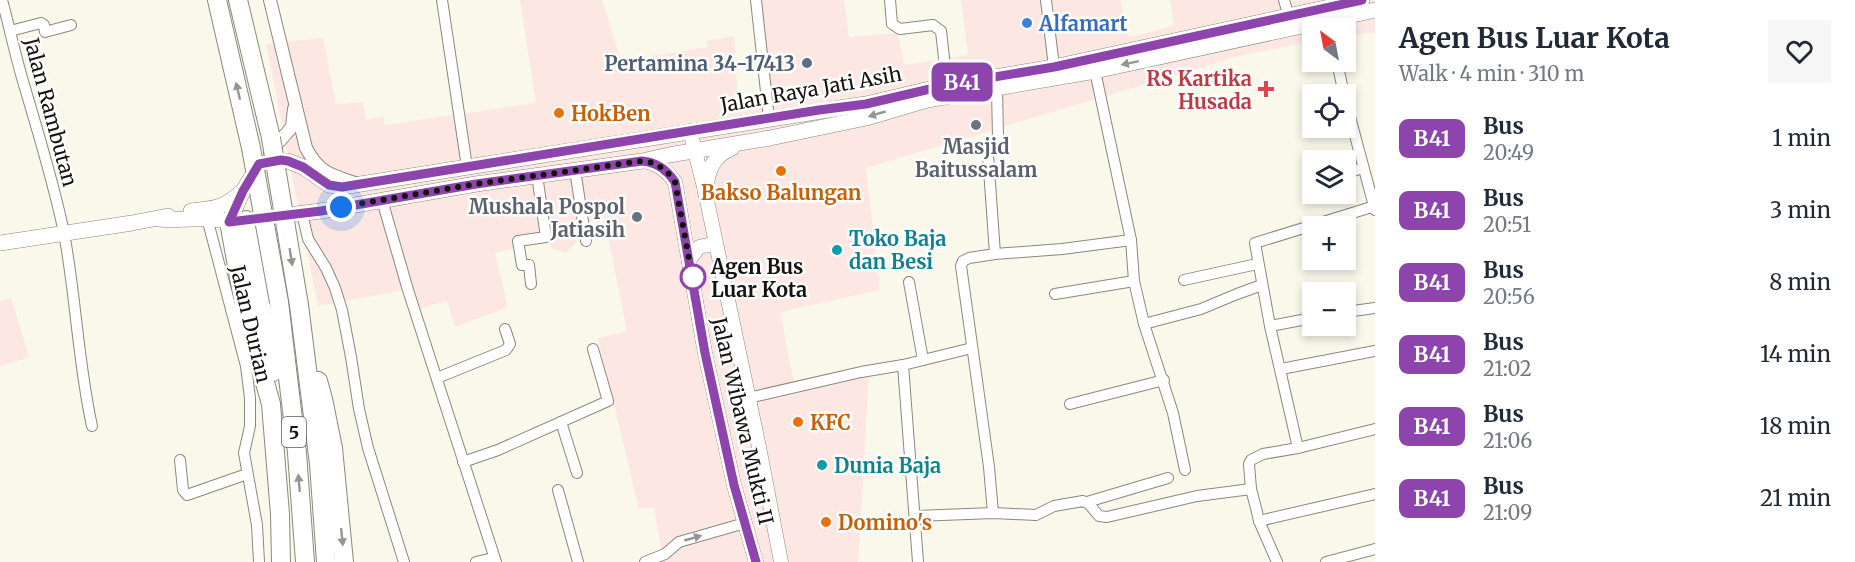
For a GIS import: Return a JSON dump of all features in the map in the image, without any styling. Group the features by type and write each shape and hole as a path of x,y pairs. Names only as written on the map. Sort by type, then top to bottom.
{"highway":[{"name":"5","path":"217,0 255,156 279,302 297,453 305,562"},
{"name":"5","path":"238,0 271,138 299,305 319,464 326,562"},
{"path":"237,221 246,315 271,404 280,514 281,562"},
{"path":"237,221 277,397 288,512 289,562"},
{"path":"303,337 323,399 333,448 344,562"}],"main road":[{"name":"Jalan Raya Jati Asih","path":"255,156 288,161 303,167 329,185 342,187 866,104 947,85 1054,67 1362,0"},
{"name":"Jalan Raya Jati Asih","path":"1349,18 1375,10"},
{"name":"Jalan Raya Jati Asih","path":"159,219 237,221 642,161 866,118 927,100 1302,29"},
{"path":"690,131 695,151"},
{"path":"660,136 665,137 670,143 665,156"},
{"path":"705,191 707,173 714,159 726,151 749,142"},
{"name":"Jalan Wibawa Mukti II","path":"695,151 759,447 781,562"},
{"path":"237,221 243,191 255,156"},
{"name":"Jalan Wibawa Mukti II","path":"642,161 655,164 669,174 675,182 705,353 734,485 756,562"},
{"path":"0,243 159,219 176,213 223,206 243,191"},
{"path":"690,259 699,247 716,246"}],"street":[{"name":"Jalan Rambutan","path":"2,0 64,233 86,401 92,426"},
{"path":"270,0 306,148 313,161 323,170 359,184"},
{"path":"442,0 467,167"},
{"path":"756,0 769,119"},
{"path":"890,0 892,24 900,29 933,25 941,31 947,85"},
{"path":"1046,0 1054,67"},
{"path":"1284,0 1289,17"},
{"path":"10,31 41,23 44,25 45,32 70,25"},
{"path":"1095,70 1131,240 1134,281 1144,324 1164,380 1185,470"},
{"path":"995,254 988,155 989,148 998,138 997,88"},
{"path":"255,156 292,127 294,94"},
{"path":"1298,448 1270,326 1255,243 1375,208 1356,138"},
{"path":"1356,170 1364,168"},
{"path":"574,170 586,241"},
{"path":"531,284 529,265 522,266 518,241 546,237 537,175"},
{"path":"382,200 408,290 495,560 476,562"},
{"path":"302,213 308,239 326,268 342,310 368,448 404,562"},
{"name":"Jalan Durian","path":"207,219 246,366 250,398 250,426 244,453 257,525 259,562"},
{"path":"993,513 963,261 995,254 1062,249 1131,240"},
{"path":"1184,280 1257,264"},
{"path":"1055,294 1134,281"},
{"path":"909,282 923,360"},
{"path":"1144,324 1201,309 1262,285"},
{"path":"1356,311 1375,308"},
{"path":"1270,326 1302,320"},
{"path":"437,378 506,350 510,344 505,329"},
{"path":"748,398 972,348"},
{"path":"463,462 498,450 608,401 593,349"},
{"path":"1281,369 1375,351"},
{"path":"903,365 918,562"},
{"path":"1070,404 1164,380"},
{"path":"561,422 577,473"},
{"path":"1277,562 1259,521 1251,489 1249,464 1251,460 1269,452 1298,448 1375,429"},
{"path":"180,460 183,490 187,495 247,474"},
{"path":"916,516 993,513 1036,515 1054,506 1080,501 1087,502 1168,478"},
{"path":"1087,502 1098,515 1107,517 1197,496 1251,489"},
{"path":"558,490 578,562"},
{"path":"1259,521 1375,494"},
{"path":"645,562 665,554 679,542 745,523"},
{"path":"1326,562 1375,549"}],"shaded area":[{"path":"520,0 602,0 621,61 708,47 706,41 734,36 738,106 766,101 758,0 844,0 849,37 898,33 904,65 968,55 961,0 1120,0 1129,37 1174,26 1170,0 1287,0 1288,2 1375,0 1375,32 1356,35 1356,18 1302,18 1302,43 1235,57 866,168 880,290 780,312 795,389 869,374 858,562 663,562 654,507 639,509 598,338 627,331 603,212 566,253 553,249 548,241 495,253 508,307 455,327 447,301 412,311 404,290 318,306 266,44 323,38 336,104 363,102 366,120 383,116 385,125 536,103"},
{"path":"11,298 29,357 0,366 0,301"}],"bus line":[{"name":"B41","path":"756,562 734,485 705,353 686,232 675,182 669,174 655,164 642,161 476,184 321,211 229,222 243,191 259,164 288,161 303,167 329,185 342,187 866,104 947,85 1054,67 1362,0"}],"place":[{"name":"Alfamart","path":"1027,23"},
{"name":"Pertamina 34-17413","path":"807,63"},
{"name":"RS Kartika Husada","path":"1266,89"},
{"name":"HokBen","path":"559,113"},
{"name":"Masjid Baitussalam","path":"976,125"},
{"name":"Bakso Balungan","path":"781,171"},
{"name":"Mushala Pospol Jatiasih","path":"637,217"},
{"name":"Toko Baja dan Besi","path":"837,250"},
{"name":"Agen Bus Luar Kota","path":"693,277"},
{"name":"KFC","path":"798,422"},
{"name":"Dunia Baja","path":"822,465"},
{"name":"Domino's","path":"826,522"}],"route":[{"path":"341,207 543,174 642,161 650,162 669,174 675,182 686,232 693,281 693,277"}]}
